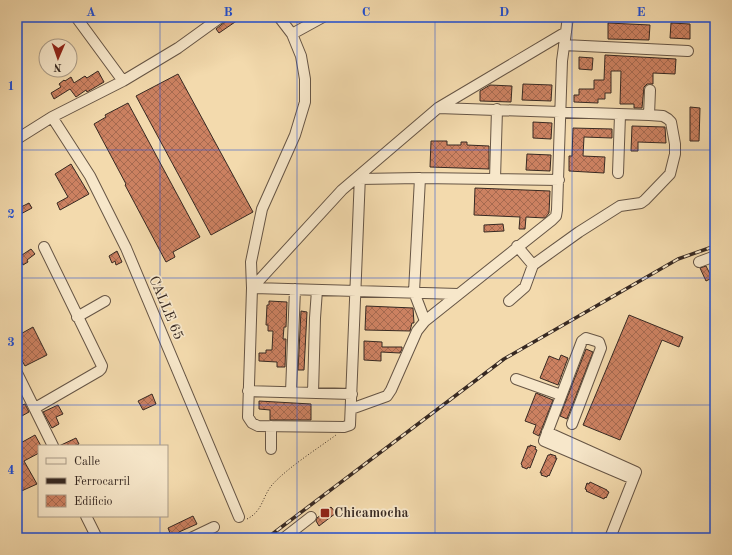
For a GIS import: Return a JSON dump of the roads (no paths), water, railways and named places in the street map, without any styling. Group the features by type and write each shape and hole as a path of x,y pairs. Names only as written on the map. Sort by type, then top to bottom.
{"street":[{"path":"76,17 123,81"},
{"path":"17,139 52,117 123,81 178,48 222,17"},
{"path":"279,17 292,34 301,56 305,79 305,102 295,135 262,209 251,262 252,288 248,417 252,424 258,426 344,427 350,425 360,177"},
{"path":"292,34 321,17"},
{"path":"351,409 387,396 417,331 425,321 556,216 558,210 562,61 568,17"},
{"path":"252,288 342,190 360,177 438,108 566,32"},
{"path":"564,45 688,51"},
{"path":"649,115 650,90"},
{"path":"438,108 649,115 663,116 671,122 675,144 675,154 670,174 641,203 620,206 579,232 533,265 526,287 509,301"},
{"path":"495,179 497,109"},
{"path":"618,173 620,114"},
{"name":"CALLE 65","path":"52,117 90,176 126,248 239,517"},
{"path":"360,177 559,180"},
{"path":"420,178 414,292 425,321"},
{"path":"35,408 101,369 101,363 77,317 44,246"},
{"path":"518,246 533,265"},
{"path":"699,262 715,256"},
{"path":"252,288 458,294"},
{"path":"291,392 296,289"},
{"path":"313,393 317,290"},
{"path":"77,317 104,302"},
{"path":"572,424 600,348 599,342 586,338 582,341 546,437 635,476 610,538"},
{"path":"17,373 53,445"},
{"path":"516,379 561,395"},
{"path":"248,391 352,394"},
{"path":"271,426 271,449"},
{"path":"86,517 97,538"},
{"path":"284,538 311,517"},
{"path":"191,538 214,527"}],"railway":[{"path":"267,538 504,359 678,259 715,246"}],"place":[{"name":"Chicamocha","path":"325,513"}]}
